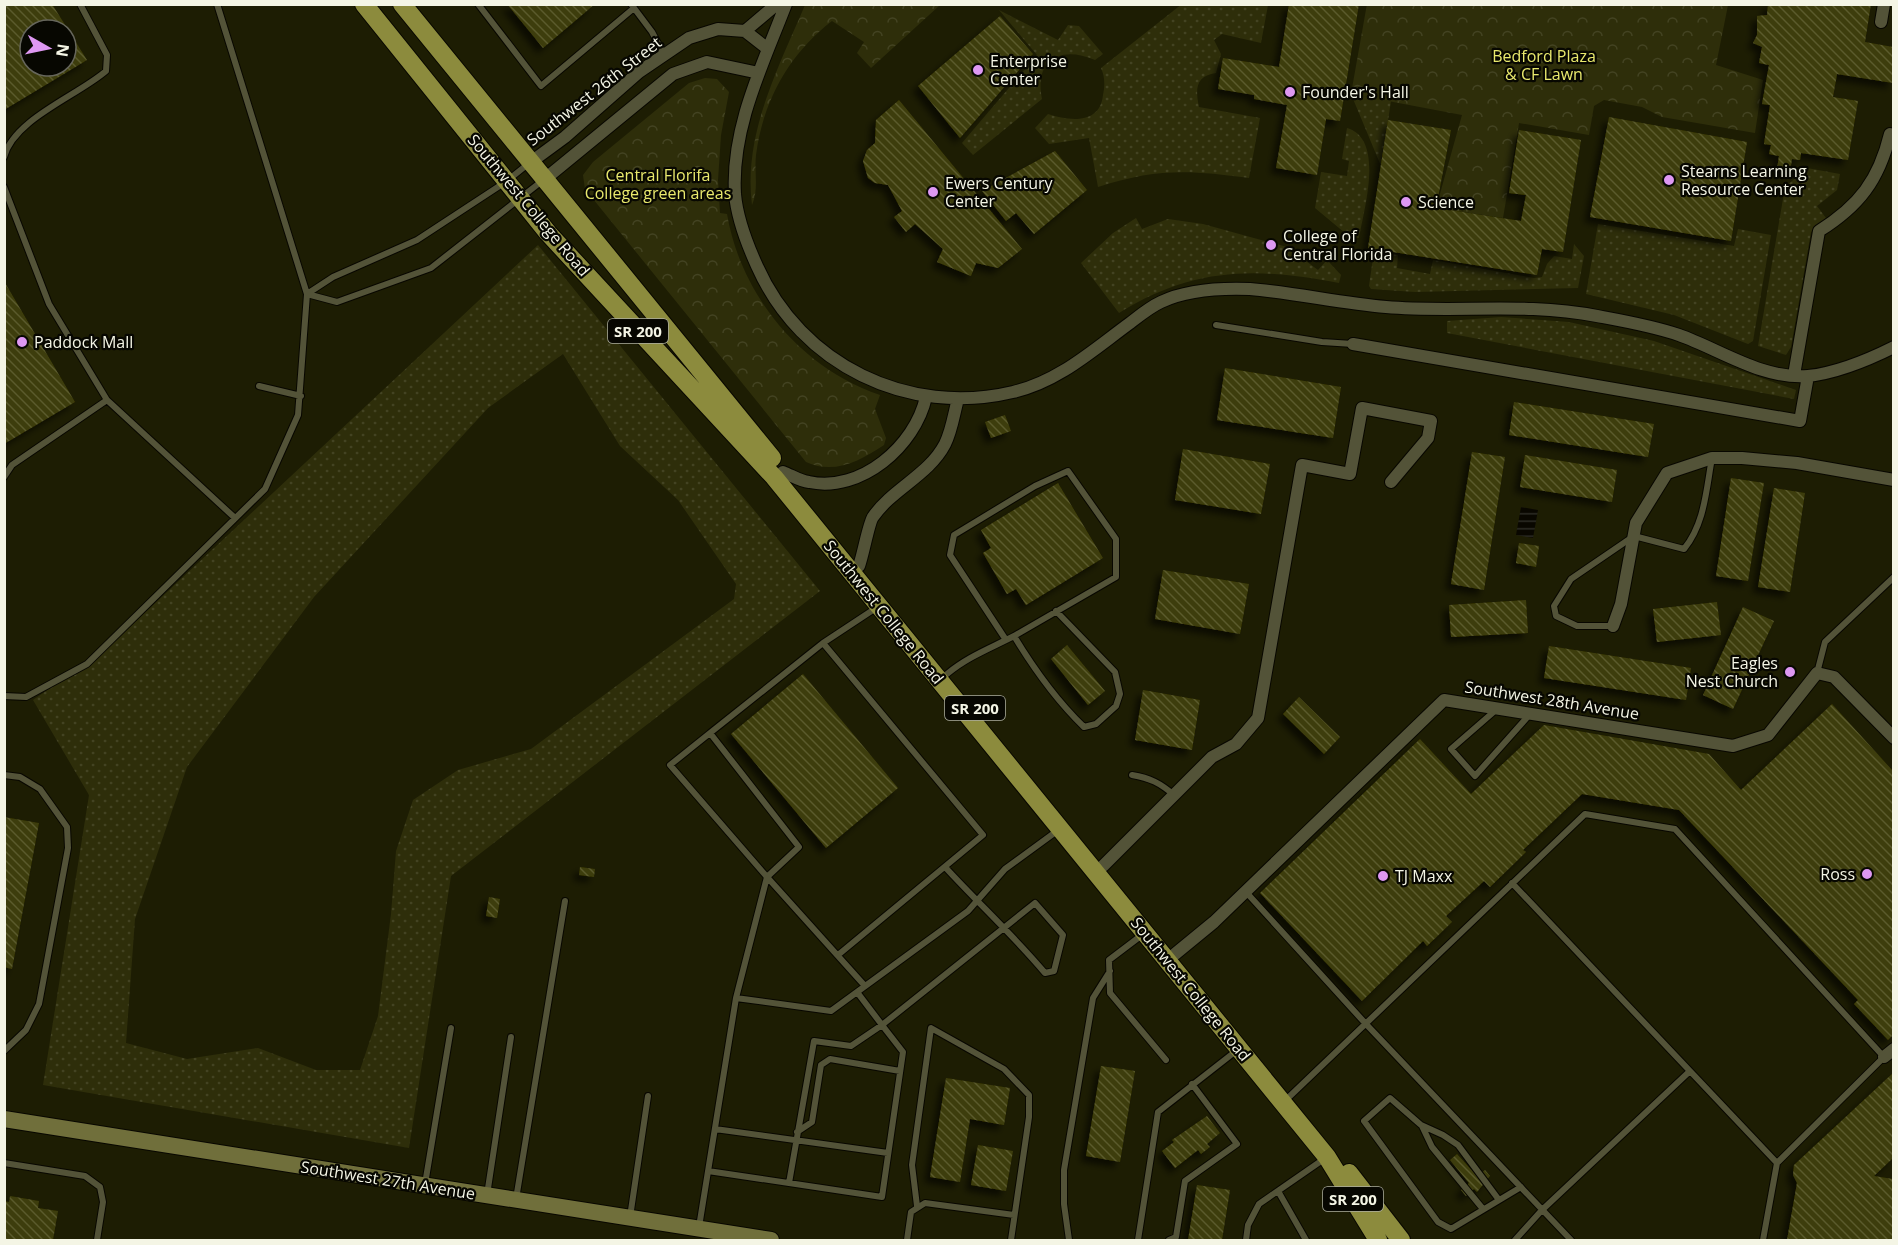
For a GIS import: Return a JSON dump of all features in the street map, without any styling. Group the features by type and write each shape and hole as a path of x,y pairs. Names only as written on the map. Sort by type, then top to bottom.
{"main road":[{"name":"Southwest College Road","path":"364,4 548,233 774,477 1327,1157 1378,1240"},
{"name":"Southwest College Road","path":"404,5 1290,1096 1401,1240"},
{"name":"Southwest 27th Avenue","path":"4,1119 771,1240"}],"street":[{"path":"768,49 745,31 777,4"},
{"path":"786,4 743,122 737,158 735,195 746,242 763,281 797,327 833,360 879,385 926,397 958,399 1016,392 1057,375 1160,302 1190,294 1247,289 1386,307 1537,308 1594,315 1655,328 1768,371 1794,375 1808,376 1855,364 1893,347"},
{"path":"1881,22 1884,4"},
{"name":"Southwest 26th Street","path":"531,162 664,55 689,38 718,29 745,31"},
{"path":"664,55 673,74"},
{"path":"545,179 673,74 707,62 759,73"},
{"path":"1794,375 1819,231 1844,215 1859,200 1884,160 1890,134 1893,135"},
{"path":"1353,344 1800,421 1808,376"},
{"path":"783,472 809,482 830,483 869,471 895,454 913,432 922,417 926,397"},
{"path":"859,566 867,544 871,519 884,502 926,467 945,444 958,399"},
{"path":"1103,866 1212,757 1236,744 1258,718 1302,465 1350,474 1362,408 1431,420 1428,438 1391,482"},
{"path":"1613,626 1621,603 1636,523 1667,473 1712,458 1742,458 1797,463 1893,480"},
{"path":"1817,673 1834,676 1893,738"},
{"name":"Southwest 28th Avenue","path":"1175,954 1246,891 1444,700 1733,746 1768,735 1817,673"}],"lane":[{"path":"4,157 10,144 25,125 91,84 106,71 107,55 80,4"},
{"path":"4,696 26,697 87,664 265,489 298,415 307,294 217,4"},
{"path":"478,4 540,86 632,6 652,32 664,55"},
{"path":"307,294 333,277 417,240 507,181 531,162"},
{"path":"307,294 337,302 431,268 545,179"},
{"path":"4,187 49,304 107,400 235,518"},
{"path":"1216,325 1322,342 1353,344"},
{"path":"259,386 301,396"},
{"path":"4,477 12,465 107,400"},
{"path":"1613,626 1577,626 1556,616 1554,606 1571,579 1634,536 1684,549 1695,535 1702,512 1712,458"},
{"path":"947,674 962,662 1006,640 1014,636 1116,577 1116,539 1068,471 1035,486 954,535 950,555 1006,640"},
{"path":"1817,673 1825,642 1893,577"},
{"path":"865,986 670,765 823,643 879,606"},
{"path":"1014,636 1030,662 1069,712 1084,727 1096,724 1116,706 1120,694 1115,672 1056,611"},
{"path":"823,643 983,835 838,956"},
{"path":"1498,708 1451,749 1475,776 1531,713"},
{"path":"699,1229 736,999 767,877 799,847 710,732"},
{"path":"4,775 20,777 40,789 67,827 68,848 39,1004 26,1030 4,1051"},
{"path":"1132,775 1161,783 1174,795"},
{"path":"1290,1096 1585,814 1675,829 1889,1053 1777,1163 1763,1240"},
{"path":"736,999 831,1011 968,911 1005,869 1060,829"},
{"path":"789,1183 814,1041 851,1046 882,1025 1006,928 1035,903 1063,935 1054,971 1045,973 1006,928 992,919 945,867"},
{"path":"1512,883 1777,1163"},
{"path":"1246,891 1365,1023 1571,1240"},
{"path":"515,1200 565,901"},
{"path":"1145,933 1110,960 1110,993 1166,1060"},
{"path":"1069,1240 1064,1204 1064,1170 1093,998 1110,971"},
{"path":"708,1172 882,1197 903,1052 857,992"},
{"path":"424,1186 451,1028"},
{"path":"917,1206 912,1165 931,1028 1004,1069 1029,1095 1029,1117 1011,1240"},
{"path":"487,1196 511,1037"},
{"path":"1138,1240 1158,1112 1239,1049"},
{"path":"797,1132 812,1122 821,1065 830,1059 900,1071"},
{"path":"1515,1240 1542,1210 1690,1071"},
{"path":"1169,1240 1176,1237 1185,1181 1237,1144 1192,1084"},
{"path":"630,1218 648,1096"},
{"path":"1499,1200 1458,1145 1421,1125 1390,1098 1364,1121 1438,1222 1451,1229 1521,1187"},
{"path":"1421,1125 1432,1148 1483,1209"},
{"path":"715,1129 888,1153"},
{"path":"1245,1240 1248,1225 1259,1204 1327,1157"},
{"path":"4,1163 85,1176 100,1187 103,1202 97,1240"},
{"path":"1278,1191 1306,1240"},
{"path":"907,1240 911,1212 917,1206 925,1203 1014,1215"}],"green space":[{"path":"1182,4 1268,5 1261,43 1222,34 1214,40 1221,54 1216,73 1204,77 1197,89 1199,107 1260,118 1249,178 1209,173 1173,172 1138,176 1098,187 1089,138 1049,144 1035,128 1048,114 1074,119 1090,116 1096,112 1101,105 1104,88 1101,68"},
{"name":"Bedford Plaza & CF Lawn","path":"1367,4 1728,5 1716,65 1763,80 1755,133 1662,117 1642,107 1604,100 1594,106 1589,135 1519,123 1503,218 1436,208 1462,115 1351,94"},
{"path":"805,5 940,5 871,68 857,53 864,42 832,21 803,48 780,80 765,116 756,155 756,187 752,205 753,153 758,127 774,78"},
{"path":"999,10 1058,40 1068,25 1079,26 1103,54 1095,60 1071,54 1052,59 1042,74 1042,99 973,155 962,143 1037,55"},
{"name":"Central Florifa College green areas","path":"705,78 717,79 729,92 721,135 718,180 720,213 727,214 734,244 746,273 761,300 779,325 801,347 825,367 851,383 880,395 875,409 886,438 884,445 856,461 837,467 816,466 806,462 585,189 583,175 593,162 689,83"},
{"path":"1351,94 1391,101 1381,166"},
{"path":"1347,128 1359,135 1366,146 1369,160 1367,193 1359,238 1351,238 1315,208 1321,172 1347,176 1349,161 1342,159"},
{"path":"1807,168 1840,174 1837,190 1817,206 1826,218 1811,232 1791,347 1786,355 1758,346 1785,187"},
{"path":"1136,218 1142,229 1168,219 1203,224 1287,247 1318,270 1327,260 1341,275 1339,283 1280,274 1226,275 1199,279 1173,287 1146,298 1119,313 1081,263 1113,233"},
{"path":"1598,224 1734,246 1738,229 1771,235 1753,341 1748,344 1674,315 1586,294"},
{"path":"1574,244 1584,256 1578,288 1415,292 1371,289 1369,286 1374,251 1398,255 1397,268 1430,274 1433,260 1534,278 1542,277 1547,264 1554,256 1572,259"},
{"path":"538,245 820,591 451,876 409,1148 43,1085 89,795 33,700 104,651","holes":["563,354 620,446 678,500 736,584 734,599 531,749 458,770 413,800 396,851 391,914 378,1016 360,1070 316,1070 258,1048 187,1059 126,1043 135,919 187,767 314,597 488,408"]},
{"path":"1501,317 1569,322 1654,341 1796,390 1794,399 1447,333 1447,321"}],"shaded area":[{"path":"1521,507 1538,510 1533,538 1516,535"}],"building":[{"path":"4,4 52,4 61,18 18,18 18,78 57,78 4,110"},
{"path":"507,4 595,4 543,48"},
{"name":"Founder's Hall","path":"1289,4 1359,4 1340,121 1326,119 1317,175 1276,168 1287,105 1254,99 1254,95 1218,89 1223,58 1279,67"},
{"path":"1768,4 1871,4 1865,42 1893,47 1893,83 1837,74 1833,97 1858,101 1848,160 1801,153 1800,160 1792,159 1790,171 1777,169 1779,156 1769,154 1771,145 1764,144 1770,105 1762,104 1769,65 1759,63 1762,47 1753,43 1757,35 1757,16 1767,15"},
{"name":"Enterprise Center","path":"1000,16 1033,54 960,138 918,86"},
{"path":"78,46 87,60 78,65"},
{"name":"Ewers Century Center","path":"899,100 1022,249 998,268 976,263 971,276 937,262 943,249 915,224 906,232 894,217 902,211 888,185 875,183 868,178 863,161 867,150 875,143 876,120"},
{"name":"Stearns Learning Resource Center","path":"1609,117 1747,142 1731,241 1590,217"},
{"name":"Science","path":"1388,120 1451,130 1436,208 1521,221 1526,195 1509,193 1519,130 1581,140 1563,252 1542,249 1537,275 1368,248"},
{"path":"1055,151 1087,190 1034,234 1016,213 1006,221 982,191"},
{"name":"Paddock Mall","path":"4,281 75,402 4,444"},
{"path":"1225,368 1341,387 1333,438 1217,420"},
{"path":"1514,402 1654,424 1648,457 1509,435"},
{"path":"1005,415 1011,431 991,438 985,422"},
{"path":"1183,449 1270,464 1261,514 1175,500"},
{"path":"1472,452 1505,457 1484,590 1451,584"},
{"path":"1525,455 1617,470 1612,502 1520,487"},
{"path":"1731,478 1764,483 1748,581 1716,576"},
{"path":"1058,483 1103,558 1026,605 1016,589 1007,594 983,553 991,548 981,530"},
{"path":"1774,488 1805,493 1790,592 1758,587"},
{"path":"1519,543 1539,546 1536,567 1516,563"},
{"path":"1163,570 1249,584 1240,634 1155,619"},
{"path":"1526,600 1528,633 1451,637 1449,605"},
{"path":"1717,602 1721,635 1657,642 1653,609"},
{"path":"1743,607 1774,621 1733,709 1703,695"},
{"path":"1067,645 1105,691 1088,705 1051,659"},
{"path":"1549,646 1691,668 1686,700 1544,678"},
{"path":"803,674 898,788 826,848 731,734"},
{"path":"1143,690 1200,700 1192,750 1135,740"},
{"path":"1299,697 1340,737 1324,754 1283,714"},
{"path":"1832,704 1893,771 1893,1035 1888,1040 1854,1004 1858,1000 1679,810 1582,794 1523,850 1526,852 1490,887 1484,881 1446,916 1452,922 1427,946 1423,941 1362,1001 1260,893 1420,739 1471,794 1544,725 1709,754 1741,790"},
{"path":"4,817 39,823 12,969 4,967"},
{"path":"580,867 595,869 594,877 579,875"},
{"path":"489,897 500,899 497,918 486,916"},
{"path":"1101,1066 1135,1071 1120,1162 1086,1156"},
{"path":"1893,1073 1893,1158 1874,1176 1893,1179 1893,1240 1787,1240 1797,1183 1793,1175 1794,1165"},
{"path":"946,1078 1010,1088 1004,1125 970,1119 960,1182 930,1177"},
{"path":"1207,1116 1220,1133 1207,1144 1210,1147 1201,1154 1198,1150 1175,1168 1162,1151 1174,1142 1172,1140"},
{"path":"978,1145 1013,1151 1006,1191 971,1185"},
{"path":"1457,1154 1477,1176 1485,1170 1490,1176 1477,1192 1474,1189 1466,1196 1461,1190 1469,1183 1450,1160"},
{"path":"1197,1185 1230,1190 1222,1240 1188,1240"},
{"path":"10,1196 39,1201 38,1208 58,1211 53,1240 4,1240 4,1201 9,1202"}],"place":[{"name":"Enterprise Center","path":"978,70"},
{"name":"Founder's Hall","path":"1290,92"},
{"name":"Stearns Learning Resource Center","path":"1669,180"},
{"name":"Ewers Century Center","path":"933,192"},
{"name":"Science","path":"1406,202"},
{"name":"College of Central Florida","path":"1271,245"},
{"name":"Paddock Mall","path":"22,342"},
{"name":"Eagles Nest Church","path":"1790,672"},
{"name":"Ross","path":"1867,874"},
{"name":"TJ Maxx","path":"1383,876"}]}
